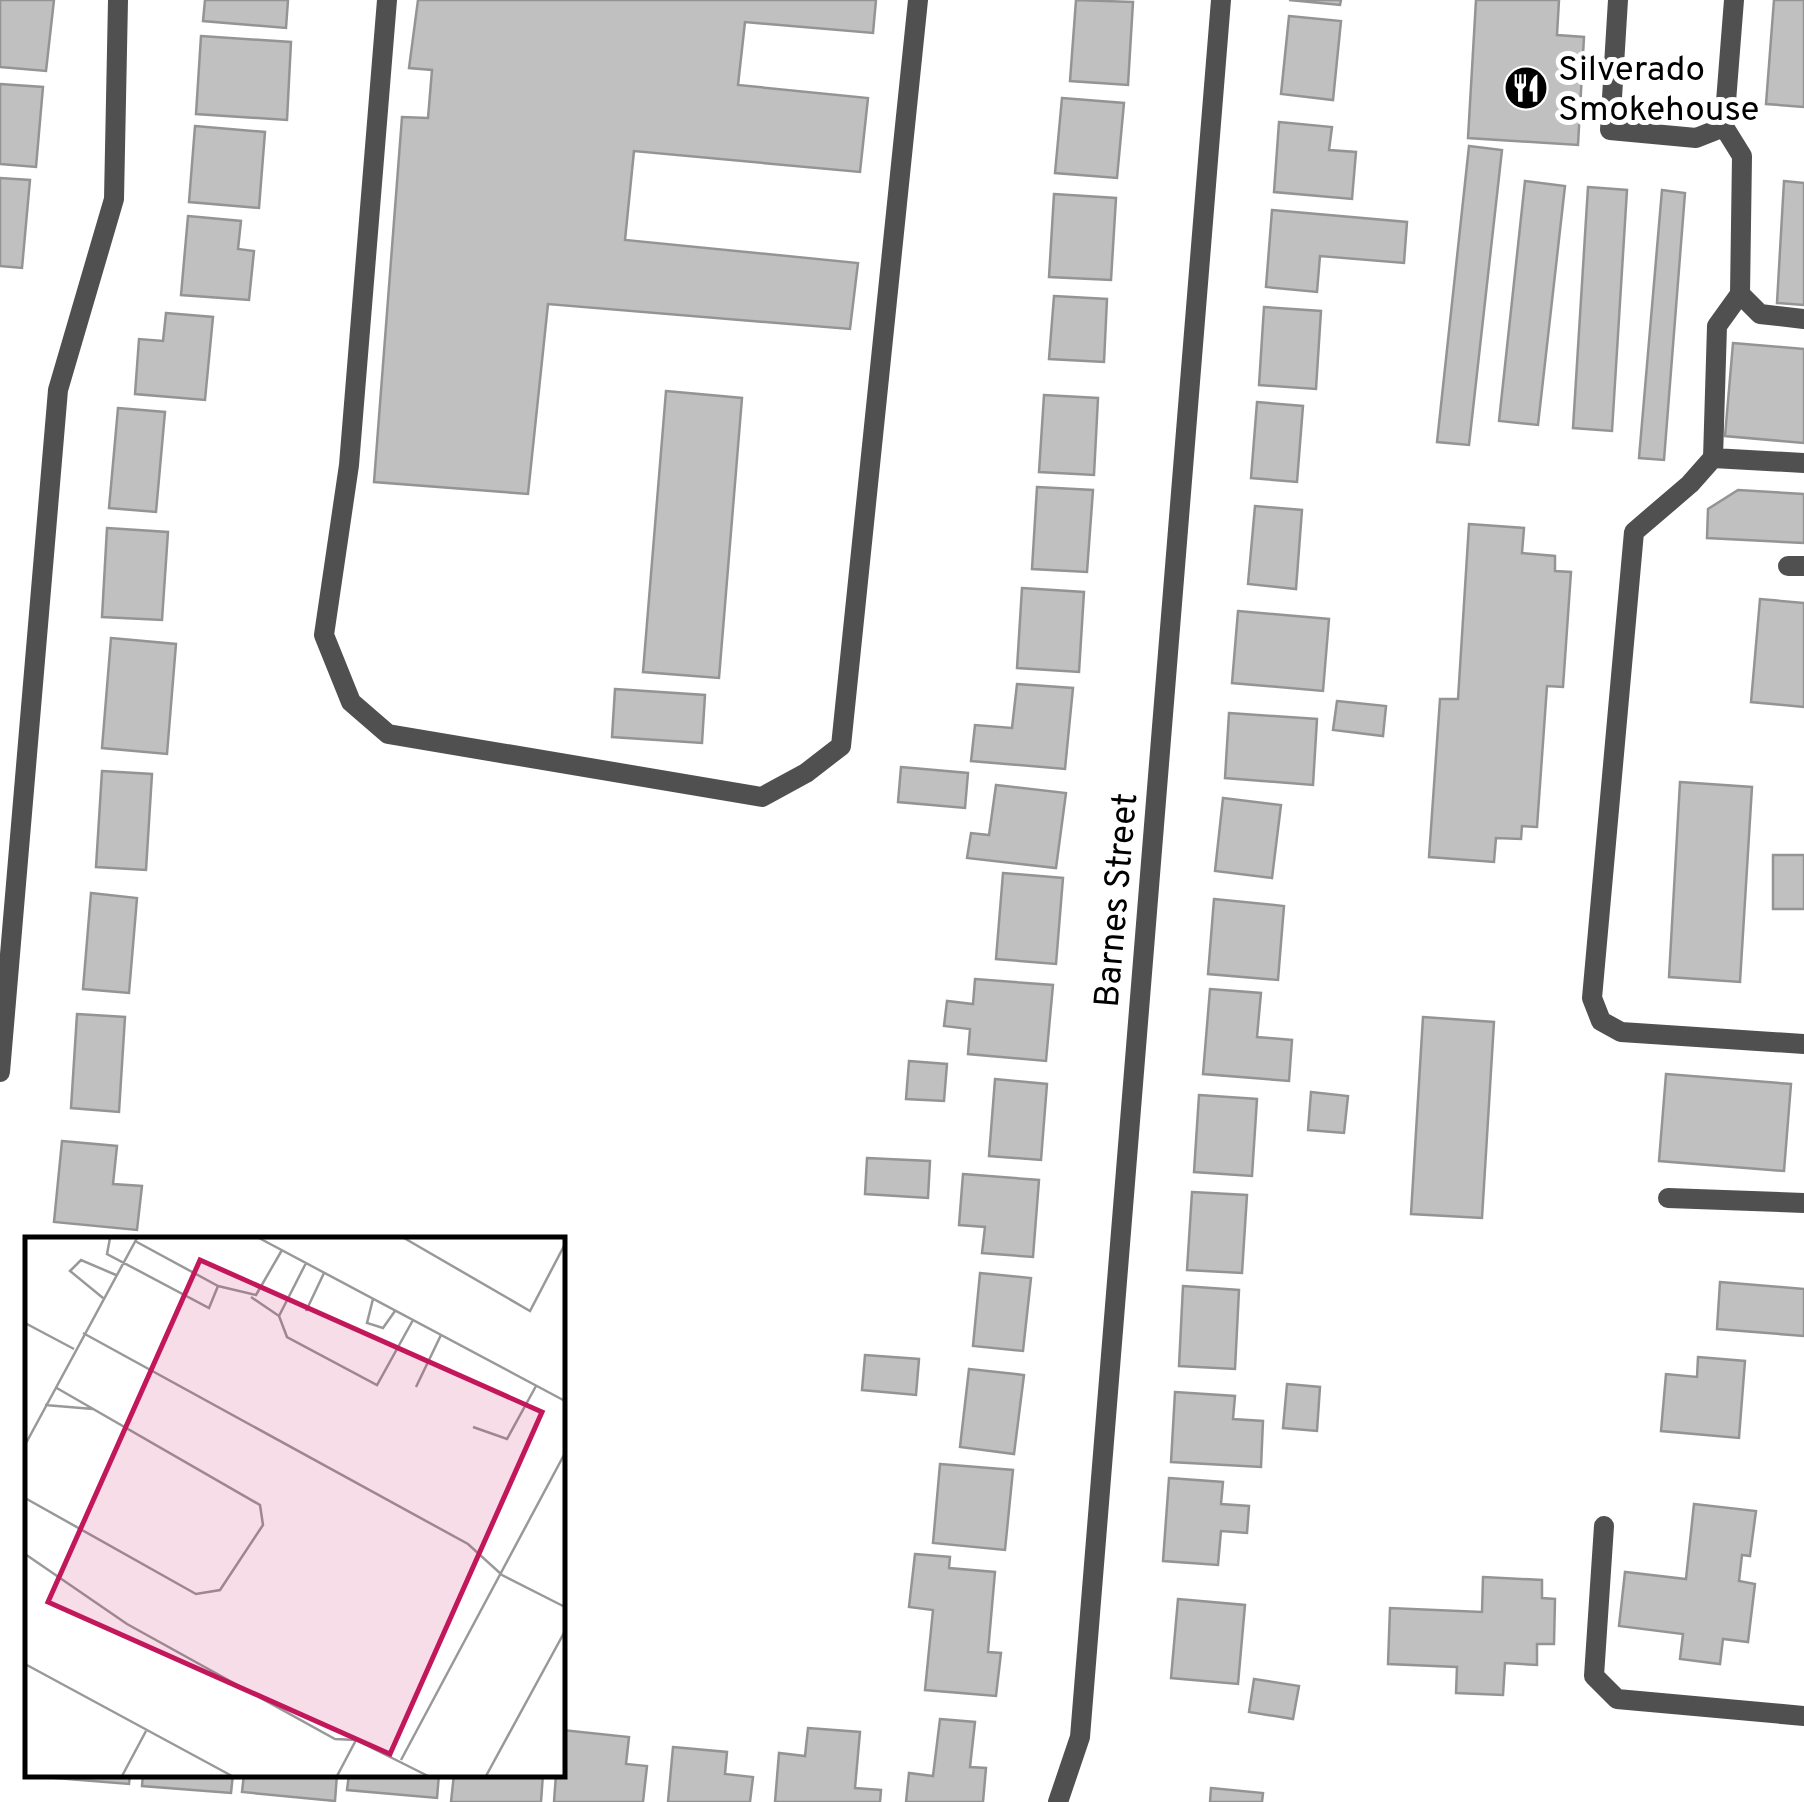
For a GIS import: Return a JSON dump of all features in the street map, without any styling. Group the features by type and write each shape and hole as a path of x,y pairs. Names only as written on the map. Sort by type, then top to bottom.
{"street":[{"path":"0,1072 58,390 114,199 118,0"},
{"path":"387,0 349,465 324,634 351,702 388,734 762,797 806,774 841,746 918,0"},
{"name":"Barnes Street","path":"1058,1802 1080,1736 1221,0"},
{"path":"1618,0 1610,130 1696,138 1724,127"},
{"path":"1734,0 1724,127 1742,156 1740,294 1718,326 1713,458 1690,484 1634,532 1592,998 1600,1021 1621,1032 1804,1044"},
{"path":"1740,294 1760,314 1804,318"},
{"path":"1713,458 1804,463"},
{"path":"1668,1198 1804,1203"},
{"path":"1604,1526 1594,1676 1617,1699 1804,1716"}],"building":[{"path":"0,0 54,0 46,71 0,67"},
{"path":"205,0 288,0 286,28 203,21"},
{"path":"418,0 876,0 873,33 745,22 738,85 868,98 860,172 634,151 625,240 858,263 850,329 548,304 528,494 374,482 402,117 428,118 432,70 409,68"},
{"path":"1076,0 1133,2 1128,85 1070,81"},
{"path":"1289,0 1341,0 1340,5"},
{"name":"Silverado Smokehouse","path":"1476,0 1559,0 1557,35 1584,37 1578,145 1468,138"},
{"path":"1774,0 1804,0 1804,107 1766,104"},
{"path":"1289,16 1341,21 1333,100 1281,94"},
{"path":"201,36 291,42 287,120 196,114"},
{"path":"0,84 43,87 36,167 0,164"},
{"path":"1062,98 1124,103 1117,178 1055,173"},
{"path":"1279,122 1332,127 1329,150 1356,152 1352,199 1274,192"},
{"path":"195,126 265,132 259,208 189,202"},
{"path":"1469,146 1502,150 1469,445 1437,442"},
{"path":"0,178 30,180 22,268 0,266"},
{"path":"1525,181 1565,186 1538,425 1499,421"},
{"path":"1784,181 1804,183 1804,305 1777,303"},
{"path":"1588,187 1627,190 1612,431 1573,428"},
{"path":"1662,190 1685,193 1664,460 1639,458"},
{"path":"1054,194 1116,198 1111,280 1049,277"},
{"path":"1272,210 1407,222 1404,263 1320,256 1317,292 1266,287"},
{"path":"188,216 241,221 238,249 254,251 249,300 181,295"},
{"path":"1054,296 1107,299 1104,362 1049,359"},
{"path":"1264,307 1321,311 1316,389 1259,385"},
{"path":"166,313 213,317 205,400 135,394 139,339 163,341"},
{"path":"1733,343 1804,349 1804,443 1725,436"},
{"path":"666,391 742,398 719,678 643,672"},
{"path":"1044,395 1098,398 1094,475 1039,472"},
{"path":"1257,402 1303,406 1297,482 1251,478"},
{"path":"118,408 165,412 156,512 109,508"},
{"path":"1037,487 1093,490 1087,572 1032,569"},
{"path":"1738,490 1804,494 1804,543 1707,538 1708,509"},
{"path":"1255,506 1302,510 1296,589 1248,584"},
{"path":"1469,524 1524,528 1522,553 1555,556 1555,571 1571,572 1563,687 1547,686 1537,827 1522,826 1521,839 1496,838 1494,862 1429,857 1440,699 1458,699"},
{"path":"107,528 168,532 162,620 102,617"},
{"path":"1022,588 1084,592 1079,672 1017,668"},
{"path":"1760,599 1804,603 1804,707 1751,702"},
{"path":"1238,611 1329,619 1323,691 1232,683"},
{"path":"111,638 176,644 167,754 102,748"},
{"path":"1017,684 1073,688 1065,769 971,761 975,725 1012,728"},
{"path":"615,689 705,695 702,743 612,737"},
{"path":"1337,701 1386,706 1383,736 1333,730"},
{"path":"1229,713 1317,719 1313,785 1225,778"},
{"path":"901,767 968,773 965,808 898,802"},
{"path":"102,771 152,774 146,870 96,867"},
{"path":"1680,782 1752,787 1740,982 1669,977"},
{"path":"996,785 1066,793 1056,868 967,858 971,833 989,835"},
{"path":"1223,798 1281,805 1272,878 1215,871"},
{"path":"1773,855 1804,855 1804,909 1773,909"},
{"path":"1003,873 1063,878 1056,964 996,959"},
{"path":"91,893 137,898 129,993 83,989"},
{"path":"1214,899 1284,906 1278,980 1208,974"},
{"path":"975,979 1053,985 1046,1061 968,1054 970,1029 944,1026 947,1001 973,1004"},
{"path":"1210,989 1261,993 1257,1037 1292,1040 1289,1081 1203,1074"},
{"path":"77,1014 125,1017 119,1112 71,1108"},
{"path":"1423,1017 1494,1022 1482,1218 1411,1214"},
{"path":"909,1061 947,1064 944,1101 906,1099"},
{"path":"1666,1074 1791,1084 1784,1171 1659,1161"},
{"path":"995,1079 1047,1084 1041,1160 989,1156"},
{"path":"1311,1092 1348,1096 1344,1133 1308,1130"},
{"path":"1199,1095 1257,1099 1252,1176 1194,1172"},
{"path":"62,1141 117,1146 113,1184 142,1186 137,1230 54,1222"},
{"path":"867,1158 930,1161 928,1198 865,1194"},
{"path":"963,1174 1039,1180 1033,1257 982,1253 985,1227 959,1225"},
{"path":"1192,1192 1247,1195 1242,1273 1187,1270"},
{"path":"980,1273 1031,1278 1023,1351 973,1346"},
{"path":"1720,1282 1804,1289 1804,1336 1717,1329"},
{"path":"1183,1286 1239,1290 1235,1369 1179,1366"},
{"path":"865,1355 919,1359 916,1395 862,1390"},
{"path":"1698,1357 1745,1361 1739,1438 1661,1431 1666,1374 1697,1377"},
{"path":"969,1369 1024,1375 1014,1454 960,1447"},
{"path":"1287,1384 1320,1387 1317,1431 1283,1428"},
{"path":"1175,1392 1235,1396 1233,1419 1263,1421 1261,1467 1171,1462"},
{"path":"940,1464 1013,1470 1005,1550 933,1543"},
{"path":"1169,1478 1223,1482 1221,1504 1249,1506 1247,1533 1221,1531 1218,1565 1163,1561"},
{"path":"1694,1504 1756,1511 1750,1556 1742,1555 1739,1581 1755,1584 1748,1642 1723,1639 1720,1664 1680,1659 1683,1634 1619,1626 1625,1572 1686,1579"},
{"path":"915,1554 950,1557 949,1568 995,1572 988,1652 1001,1653 996,1696 925,1690 933,1610 909,1607"},
{"path":"1483,1577 1542,1580 1542,1598 1555,1599 1554,1644 1537,1644 1537,1665 1505,1663 1503,1695 1456,1693 1457,1667 1388,1664 1390,1608 1482,1612"},
{"path":"1178,1599 1245,1605 1238,1684 1171,1678"},
{"path":"1254,1679 1299,1686 1293,1719 1249,1712"},
{"path":"940,1719 975,1722 970,1767 986,1768 983,1802 906,1802 909,1773 933,1776"},
{"path":"808,1728 860,1732 855,1788 881,1790 880,1802 775,1802 779,1753 805,1756"},
{"path":"565,1730 629,1737 626,1764 647,1766 643,1802 554,1802 556,1777 565,1777"},
{"path":"673,1747 727,1752 725,1774 753,1777 750,1802 668,1802"},
{"path":"44,1777 130,1777 129,1784"},
{"path":"143,1777 233,1777 231,1793 142,1786"},
{"path":"244,1777 337,1777 335,1801 242,1792"},
{"path":"349,1777 439,1777 437,1798 347,1790"},
{"path":"454,1777 543,1777 541,1802 451,1802"},
{"path":"1211,1788 1263,1793 1262,1802 1210,1802"}],"place":[{"name":"Silverado Smokehouse","path":"1526,88"}]}
